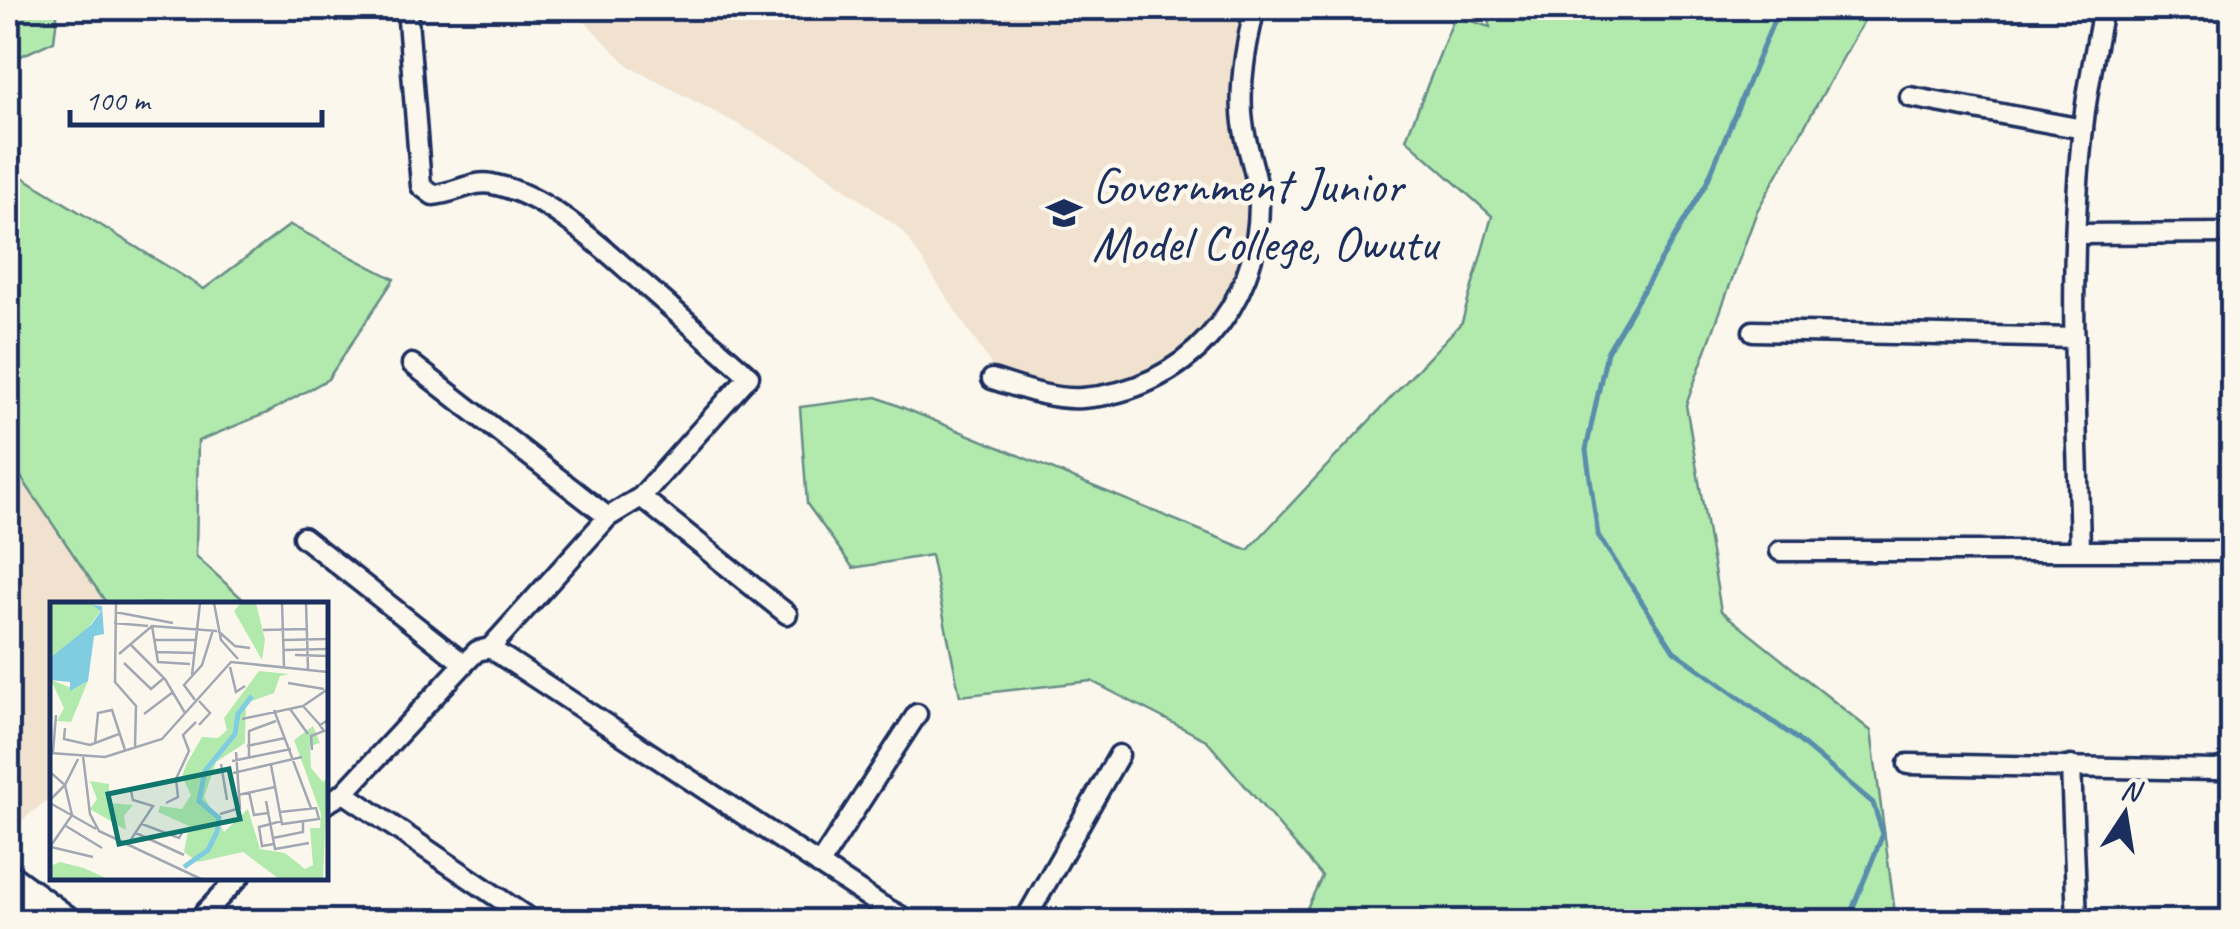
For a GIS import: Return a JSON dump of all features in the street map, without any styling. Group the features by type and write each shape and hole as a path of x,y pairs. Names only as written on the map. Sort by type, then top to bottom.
{"main road":[{"path":"8,888 29,922"},
{"path":"8,888 68,922"}],"street":[{"path":"992,379 1066,398 1101,395 1162,376 1202,347 1218,328 1230,310 1256,241 1258,184 1243,126 1245,64 1255,8"},
{"path":"2080,550 2076,234 2082,128 2103,8"},
{"path":"328,802 344,792 464,664 478,651 490,648 608,516 641,497 749,376 578,228 544,206 494,184 476,183 433,195 421,186 408,20"},
{"path":"1910,97 2082,128"},
{"path":"2076,234 2232,234"},
{"path":"1753,331 2075,338"},
{"path":"412,364 608,516"},
{"path":"641,497 787,614"},
{"path":"304,537 464,664"},
{"path":"1780,551 2232,551"},
{"path":"490,648 911,922"},
{"path":"819,865 918,714"},
{"path":"1024,922 1119,754"},
{"path":"1908,764 2216,770 2232,766"},
{"path":"2071,766 2076,922"},
{"path":"344,792 534,922"},
{"path":"196,922 237,879"}],"shaded area":[{"name":"Government Junior Model College, Owutu","path":"571,8 1251,8 1245,19 1252,195 1248,242 1234,287 1213,322 1188,351 1155,372 1117,384 1071,388 1025,380 992,366 903,231 807,161 630,67"},
{"path":"8,458 106,602 50,602 50,798 8,832"}],"green space":[{"path":"8,8 58,8 54,41 8,62"},
{"path":"1488,8 1871,8 1757,211 1686,405 1721,611 1871,731 1896,921 1301,921 1322,876 1206,740 1091,681 960,696 931,555 853,568 807,504 800,407 877,397 1248,550 1462,322 1492,216 1406,139 1455,16 1490,27"},
{"path":"8,168 204,289 290,225 394,279 328,379 267,413 198,441 196,556 246,602 106,602 8,458"}],"waterway":[{"path":"1779,8 1707,182 1607,352 1586,450 1598,535 1674,651 1793,736 1873,803 1883,834 1847,922"}],"place":[{"name":"Government Junior Model College, Owutu","path":"1064,213"}]}
